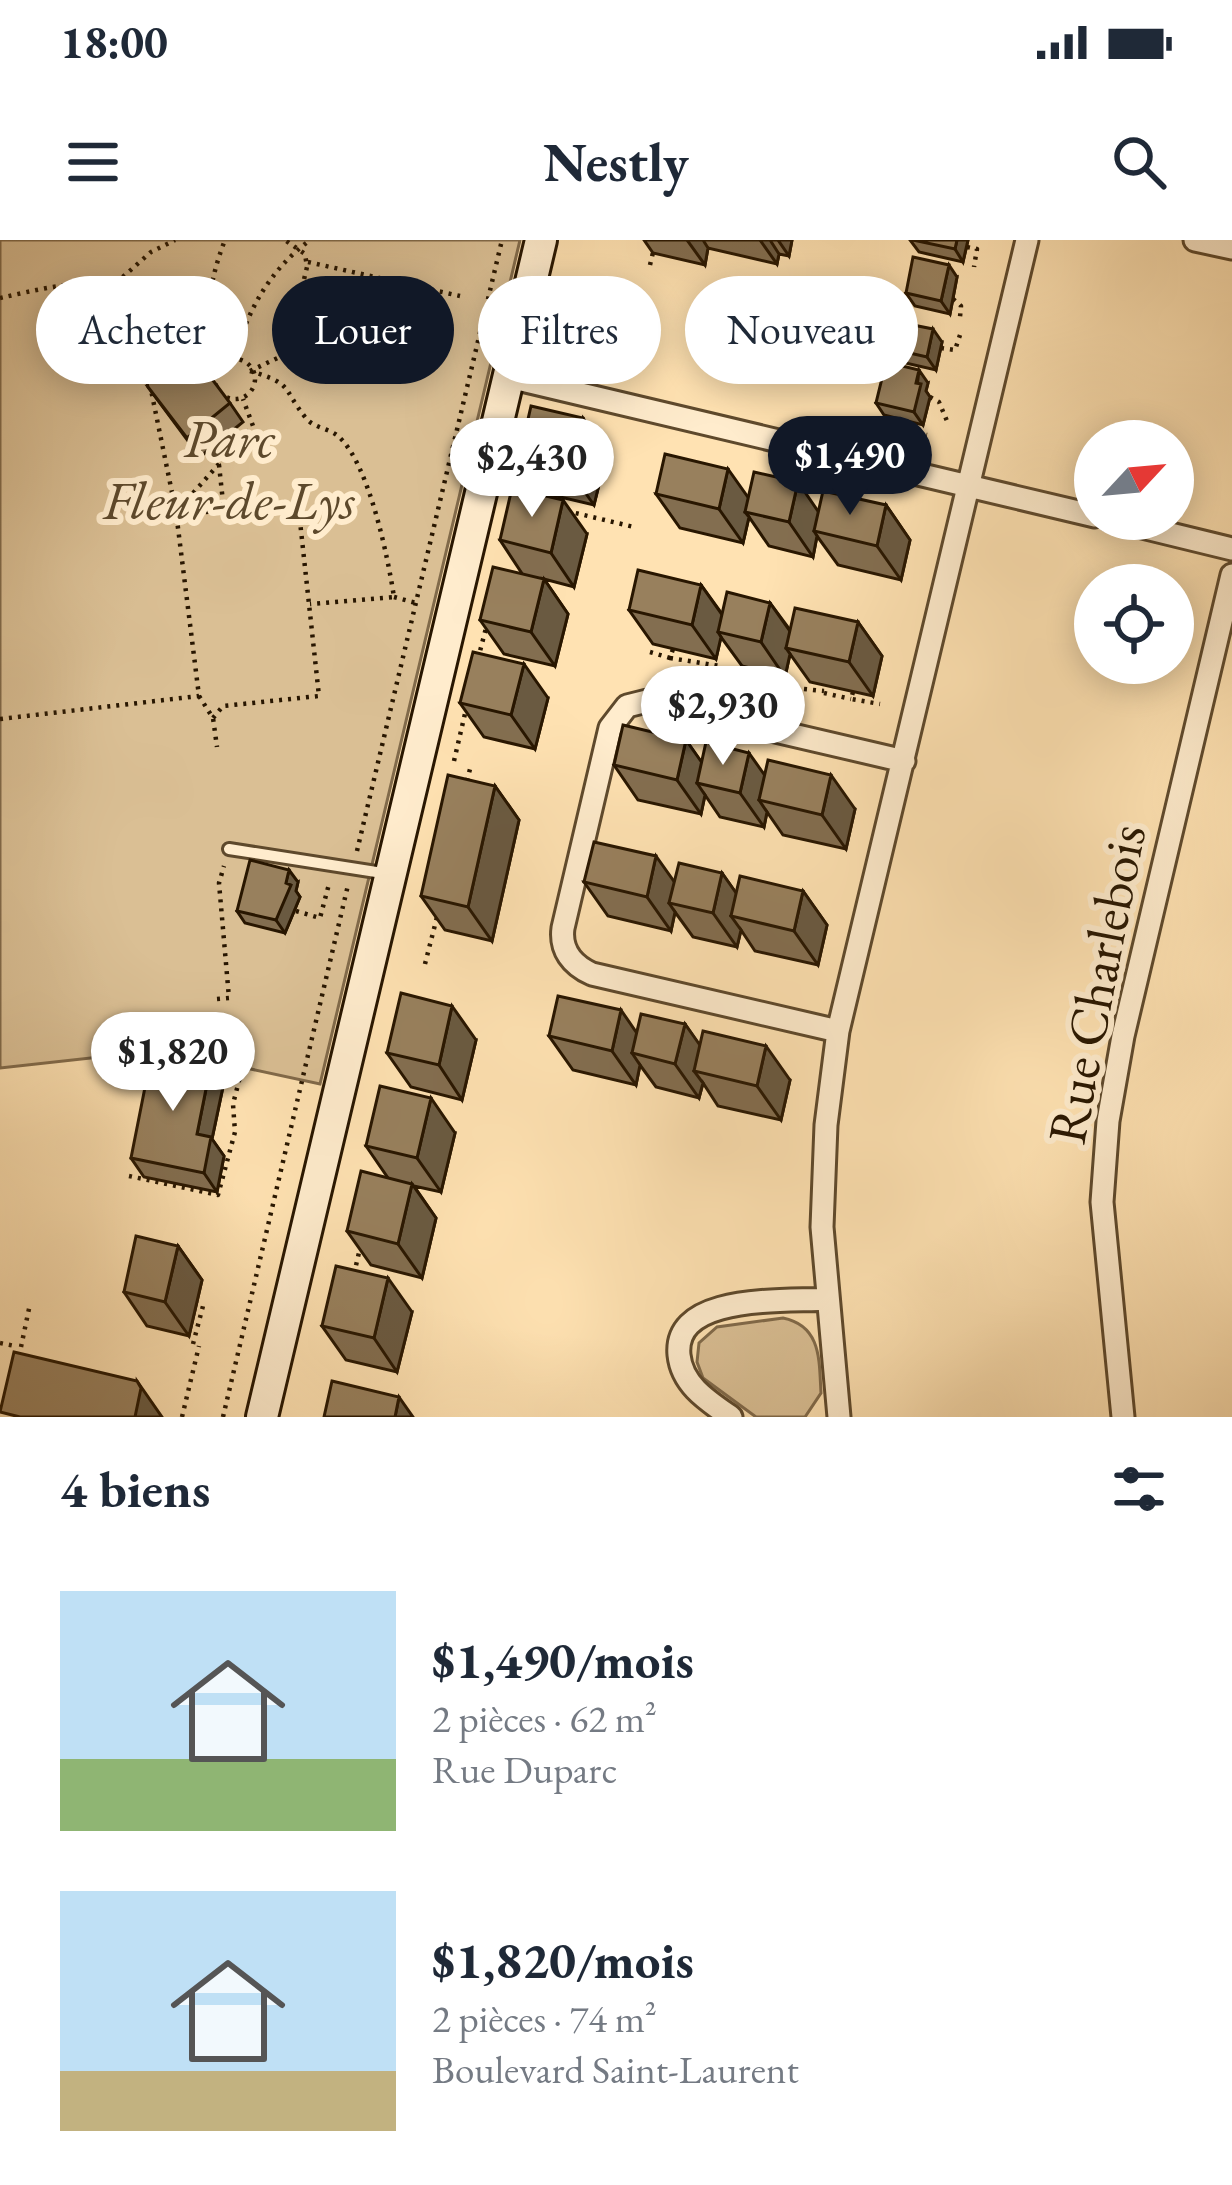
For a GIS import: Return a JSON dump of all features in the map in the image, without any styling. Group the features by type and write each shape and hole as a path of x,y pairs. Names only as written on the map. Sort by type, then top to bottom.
{"street":[{"path":"533,276 542,240"},
{"path":"839,1417 826,1299 822,1192 838,1031 1027,240"},
{"path":"1195,240 1232,248"},
{"path":"262,1417 507,384"},
{"path":"539,384 1074,510"},
{"path":"1194,540 1232,549"},
{"name":"Rue Charlebois","path":"1123,1417 1102,1202 1108,1121 1123,1036 1232,574"},
{"path":"838,1031 592,974 568,956 563,928 610,728 627,706 647,701 904,761"},
{"path":"730,1417 699,1394 682,1371 679,1343 689,1320 712,1309 826,1299"}],"lane":[{"path":"229,849 392,874"}],"path":[{"path":"124,276 151,252 176,240"},
{"path":"212,276 226,240"},
{"path":"250,370 286,354 307,263 299,248 285,240"},
{"path":"248,321 256,299 310,240"},
{"path":"357,849 502,240"},
{"path":"650,265 656,240"},
{"path":"967,247 977,249 974,267"},
{"path":"307,263 460,296"},
{"path":"0,298 36,292"},
{"path":"953,299 961,306 960,317"},
{"path":"941,348 955,350 960,335"},
{"path":"250,370 289,387 305,417 344,442 378,518 394,597"},
{"path":"219,384 220,392 231,400 243,399 254,388 250,370"},
{"path":"150,384 176,512 199,696 213,718 217,747"},
{"path":"930,397 939,403 947,421"},
{"path":"176,512 255,429 243,399"},
{"path":"155,418 168,415"},
{"path":"903,420 901,430 928,435"},
{"path":"492,450 530,460 520,501"},
{"path":"207,452 219,464 224,511"},
{"path":"176,512 197,517 197,513 298,503 319,696 224,706 213,718"},
{"path":"560,509 634,527"},
{"path":"309,604 394,597 416,603"},
{"path":"475,675 487,623"},
{"path":"670,658 673,649"},
{"path":"650,652 720,666"},
{"path":"737,674 747,675 748,668"},
{"path":"773,674 772,682 787,685"},
{"path":"805,689 825,689 880,704"},
{"path":"454,761 471,691"},
{"path":"0,719 199,696"},
{"path":"464,798 471,765"},
{"path":"296,911 320,918 330,879"},
{"path":"218,999 229,998 219,883"},
{"path":"223,1417 349,884"},
{"path":"425,964 438,913"},
{"path":"216,1204 235,1132 233,1104 240,1077"},
{"path":"128,1176 218,1195"},
{"path":"352,1283 363,1235"},
{"path":"0,1342 18,1347 30,1304"},
{"path":"182,1417 202,1306 196,1304"}],"green space":[{"name":"Parc Fleur-de-Lys","path":"0,240 520,240 511,276 478,276 478,384 486,384 320,1084 163,1050 0,1068"},
{"path":"783,1318 796,1322 812,1337 821,1393 805,1417 756,1417 703,1378 697,1362 699,1343 717,1327"}],"building":[{"path":"913,240 957,240 955,249"},
{"path":"913,257 949,265 941,301 918,296 918,276 909,276"},
{"path":"918,326 933,329 927,357 918,355"},
{"path":"216,384 230,403 187,438 148,387"},
{"path":"881,384 921,384 914,412 876,403"},
{"path":"531,406 583,418 570,471 519,459"},
{"path":"665,454 728,469 719,509 656,494"},
{"path":"754,472 798,482 789,522 745,512"},
{"path":"512,488 563,500 551,553 500,540"},
{"path":"823,491 886,505 877,546 814,531"},
{"path":"493,567 544,579 531,632 480,620"},
{"path":"638,570 701,585 692,625 629,610"},
{"path":"727,592 770,603 761,642 718,632"},
{"path":"795,608 858,622 849,662 786,648"},
{"path":"473,652 524,664 511,715 460,703"},
{"path":"623,725 686,740 677,780 614,765"},
{"path":"706,742 749,753 740,793 697,783"},
{"path":"768,760 831,775 822,815 759,800"},
{"path":"448,775 495,786 468,907 421,896"},
{"path":"594,842 656,856 647,897 584,882"},
{"path":"250,860 289,870 286,883 291,885 276,920 237,911"},
{"path":"679,863 722,873 713,913 669,903"},
{"path":"740,876 803,891 794,931 731,916"},
{"path":"401,993 452,1006 439,1065 387,1053"},
{"path":"558,996 621,1010 612,1051 549,1036"},
{"path":"641,1014 685,1024 675,1064 632,1053"},
{"path":"703,1031 766,1046 757,1086 694,1071"},
{"path":"152,1052 211,1064 197,1134 211,1137 204,1173 131,1158"},
{"path":"380,1086 431,1098 417,1158 366,1146"},
{"path":"361,1171 412,1184 398,1244 347,1231"},
{"path":"136,1236 178,1246 165,1302 124,1292"},
{"path":"336,1266 388,1278 374,1338 322,1326"},
{"path":"14,1352 137,1381 141,1388 135,1417 20,1417 0,1412"},
{"path":"332,1381 399,1397 395,1417 324,1417"}]}
